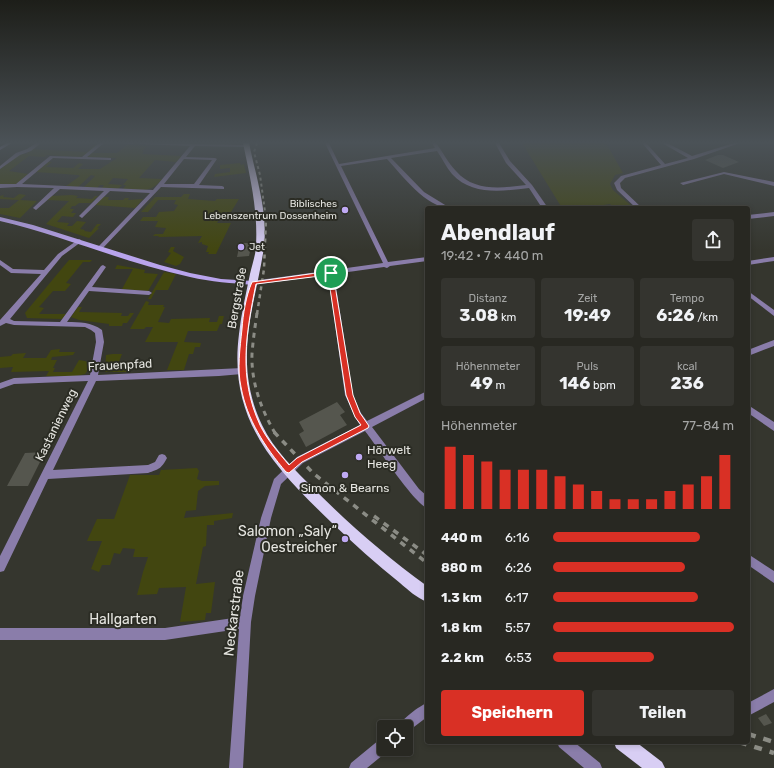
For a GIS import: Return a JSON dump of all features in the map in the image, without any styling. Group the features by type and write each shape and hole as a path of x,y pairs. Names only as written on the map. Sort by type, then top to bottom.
{"main road":[{"name":"Bergstraße","path":"255,179 260,216 260,246 246,322 242,371 244,388 257,427 270,448 306,490 351,533 425,593"},
{"path":"625,744 656,768"}],"street":[{"path":"16,185 24,179"},
{"path":"100,248 165,179"},
{"path":"195,186 200,179"},
{"path":"345,179 386,266"},
{"path":"407,179 433,202 442,206"},
{"path":"462,179 470,184 499,189 530,186"},
{"path":"523,179 544,206"},
{"path":"621,179 618,183 619,188 637,206"},
{"path":"683,183 700,179"},
{"path":"751,179 774,184"},
{"path":"0,194 9,187 16,185 154,192"},
{"path":"160,185 222,188"},
{"path":"0,186 9,187"},
{"path":"36,208 59,187"},
{"path":"82,216 108,190"},
{"path":"750,217 774,214"},
{"path":"0,219 24,224 190,274 236,282 253,283 424,260"},
{"path":"3,322 60,255 79,241"},
{"path":"750,263 774,259"},
{"path":"0,262 11,271 45,272"},
{"path":"61,325 103,267"},
{"path":"331,273 350,395 358,415 416,492 425,501"},
{"path":"87,289 149,294"},
{"path":"750,296 774,314"},
{"name":"Kastanienweg","path":"0,567 93,379 100,342 99,332 94,328 85,326 3,322"},
{"path":"750,353 774,343"},
{"name":"Frauenpfad","path":"0,386 14,381 93,379 242,371"},
{"name":"Neckarstraße","path":"236,768 245,622 249,596 266,518 277,482 300,460 425,395"},
{"path":"750,409 774,427"},
{"name":"Kastanienweg","path":"46,475 148,470 158,465 162,458"},
{"path":"750,560 774,578"},
{"name":"Hallgarten","path":"0,634 164,634 245,622"},
{"path":"750,709 774,695"},
{"path":"413,720 425,711"},
{"path":"566,744 595,768"},
{"path":"356,768 377,751"}],"green space":[{"path":"0,179 22,179 16,184 0,185"},
{"path":"76,179 87,179 78,187 66,186"},
{"path":"92,179 112,179 108,184 122,185 118,189 102,188 104,185 100,185 97,188 84,187"},
{"path":"126,179 162,179 158,184 149,189 123,189 126,185 123,185 128,179"},
{"path":"544,179 613,179 610,184 613,190 632,206 612,206 610,204 596,206 561,206"},
{"path":"19,194 26,195 20,200 37,201 20,218 0,214 0,208 9,208 19,200 0,199 0,196 4,195 3,197 14,198"},
{"path":"184,194 190,194 188,199 215,201 217,199 239,199 231,212 223,212 217,223 231,223 216,254 208,254 209,252 206,252 208,246 202,244 202,242 198,243 202,236 153,236 155,234 163,234 166,228 155,227 158,221 140,221 143,217 156,217 159,212 174,211 178,205 174,204 176,200 158,200 148,212 141,212 155,197 181,197"},
{"path":"51,196 78,196 76,198 92,199 95,196 98,196 91,203 79,203 72,206 70,209 74,209 71,213 76,213 73,217 62,216 57,222 69,223 67,226 72,226 77,221 86,222 80,229 91,232 97,224 101,224 89,238 46,224 69,201 47,200"},
{"path":"103,197 109,197 108,200 123,200 125,198 129,198 128,200 143,199 135,208 95,205"},
{"path":"171,247 175,247 173,251 184,257 180,264 176,266 164,262 171,253 168,252"},
{"path":"69,260 92,260 90,262 83,262 66,283 71,284 65,291 53,291 39,307 44,308 39,314 66,314 62,319 27,318 25,313"},
{"path":"117,265 145,270 144,273 158,274 148,291 122,289 133,269 115,269"},
{"path":"164,272 176,274 168,290 156,290 151,299 148,299"},
{"path":"146,301 149,302 148,305 164,305 163,307 165,307 158,322 169,323 171,319 210,318 209,322 217,322 219,316 224,316 222,324 220,324 217,331 188,331 184,342 201,343 200,347 195,347 193,354 189,354 184,370 167,370 178,342 145,342 153,327 146,327 144,329 130,329"},
{"path":"78,307 82,307 79,312 122,313 121,316 128,316 130,313 134,313 127,323 123,323 122,326 109,326 109,324 79,320 71,317"},
{"path":"60,349 59,352 75,352 73,355 52,357 51,360 57,360 53,368 55,368 53,372 72,372 79,360 89,363 88,370 85,374 76,376 46,376 49,371 11,372 13,367 0,368 0,357 26,353 23,358 46,358 51,350"},
{"path":"122,354 118,364 130,364 127,372 105,372 106,355"},
{"path":"197,468 199,471 197,479 202,481 219,481 219,485 205,486 198,491 196,510 186,511 184,518 233,513 232,518 214,521 214,525 207,525 206,546 203,547 196,584 215,582 211,613 206,613 205,620 180,622 186,587 159,588 157,594 137,595 148,557 133,557 135,549 123,548 120,554 114,553 110,565 102,565 99,572 91,569 102,541 87,541 97,519 114,519 130,475 159,475 161,470"}],"building":[{"name":"Jet","path":"240,243 252,243 249,256 237,257"},
{"path":"337,402 345,412 340,415 347,425 306,447 299,434 304,431 299,422"},
{"path":"45,452 28,486 7,486 25,453"},
{"path":"766,714 772,723 764,726 758,718"}],"railway":[{"path":"261,179 266,219"},
{"path":"257,314 264,269 266,219"},
{"path":"257,313 252,354 253,375 261,405 275,433"},
{"path":"274,432 314,474 425,561"},
{"path":"374,516 425,554"},
{"path":"750,735 774,742"},
{"path":"745,744 774,753"}],"place":[{"name":"Biblisches Lebenszentrum Dossenheim","path":"345,210"},
{"name":"Jet","path":"241,247"},
{"name":"Hörwelt Heeg","path":"359,457"},
{"name":"Simon & Bearns","path":"345,475"},
{"name":"Salomon „Saly“ Oestreicher","path":"345,539"}],"route":[{"path":"331,273 350,395 358,415 366,426 300,460 289,470 270,448 257,427 244,388 242,371 243,342 253,283 331,273"}]}
